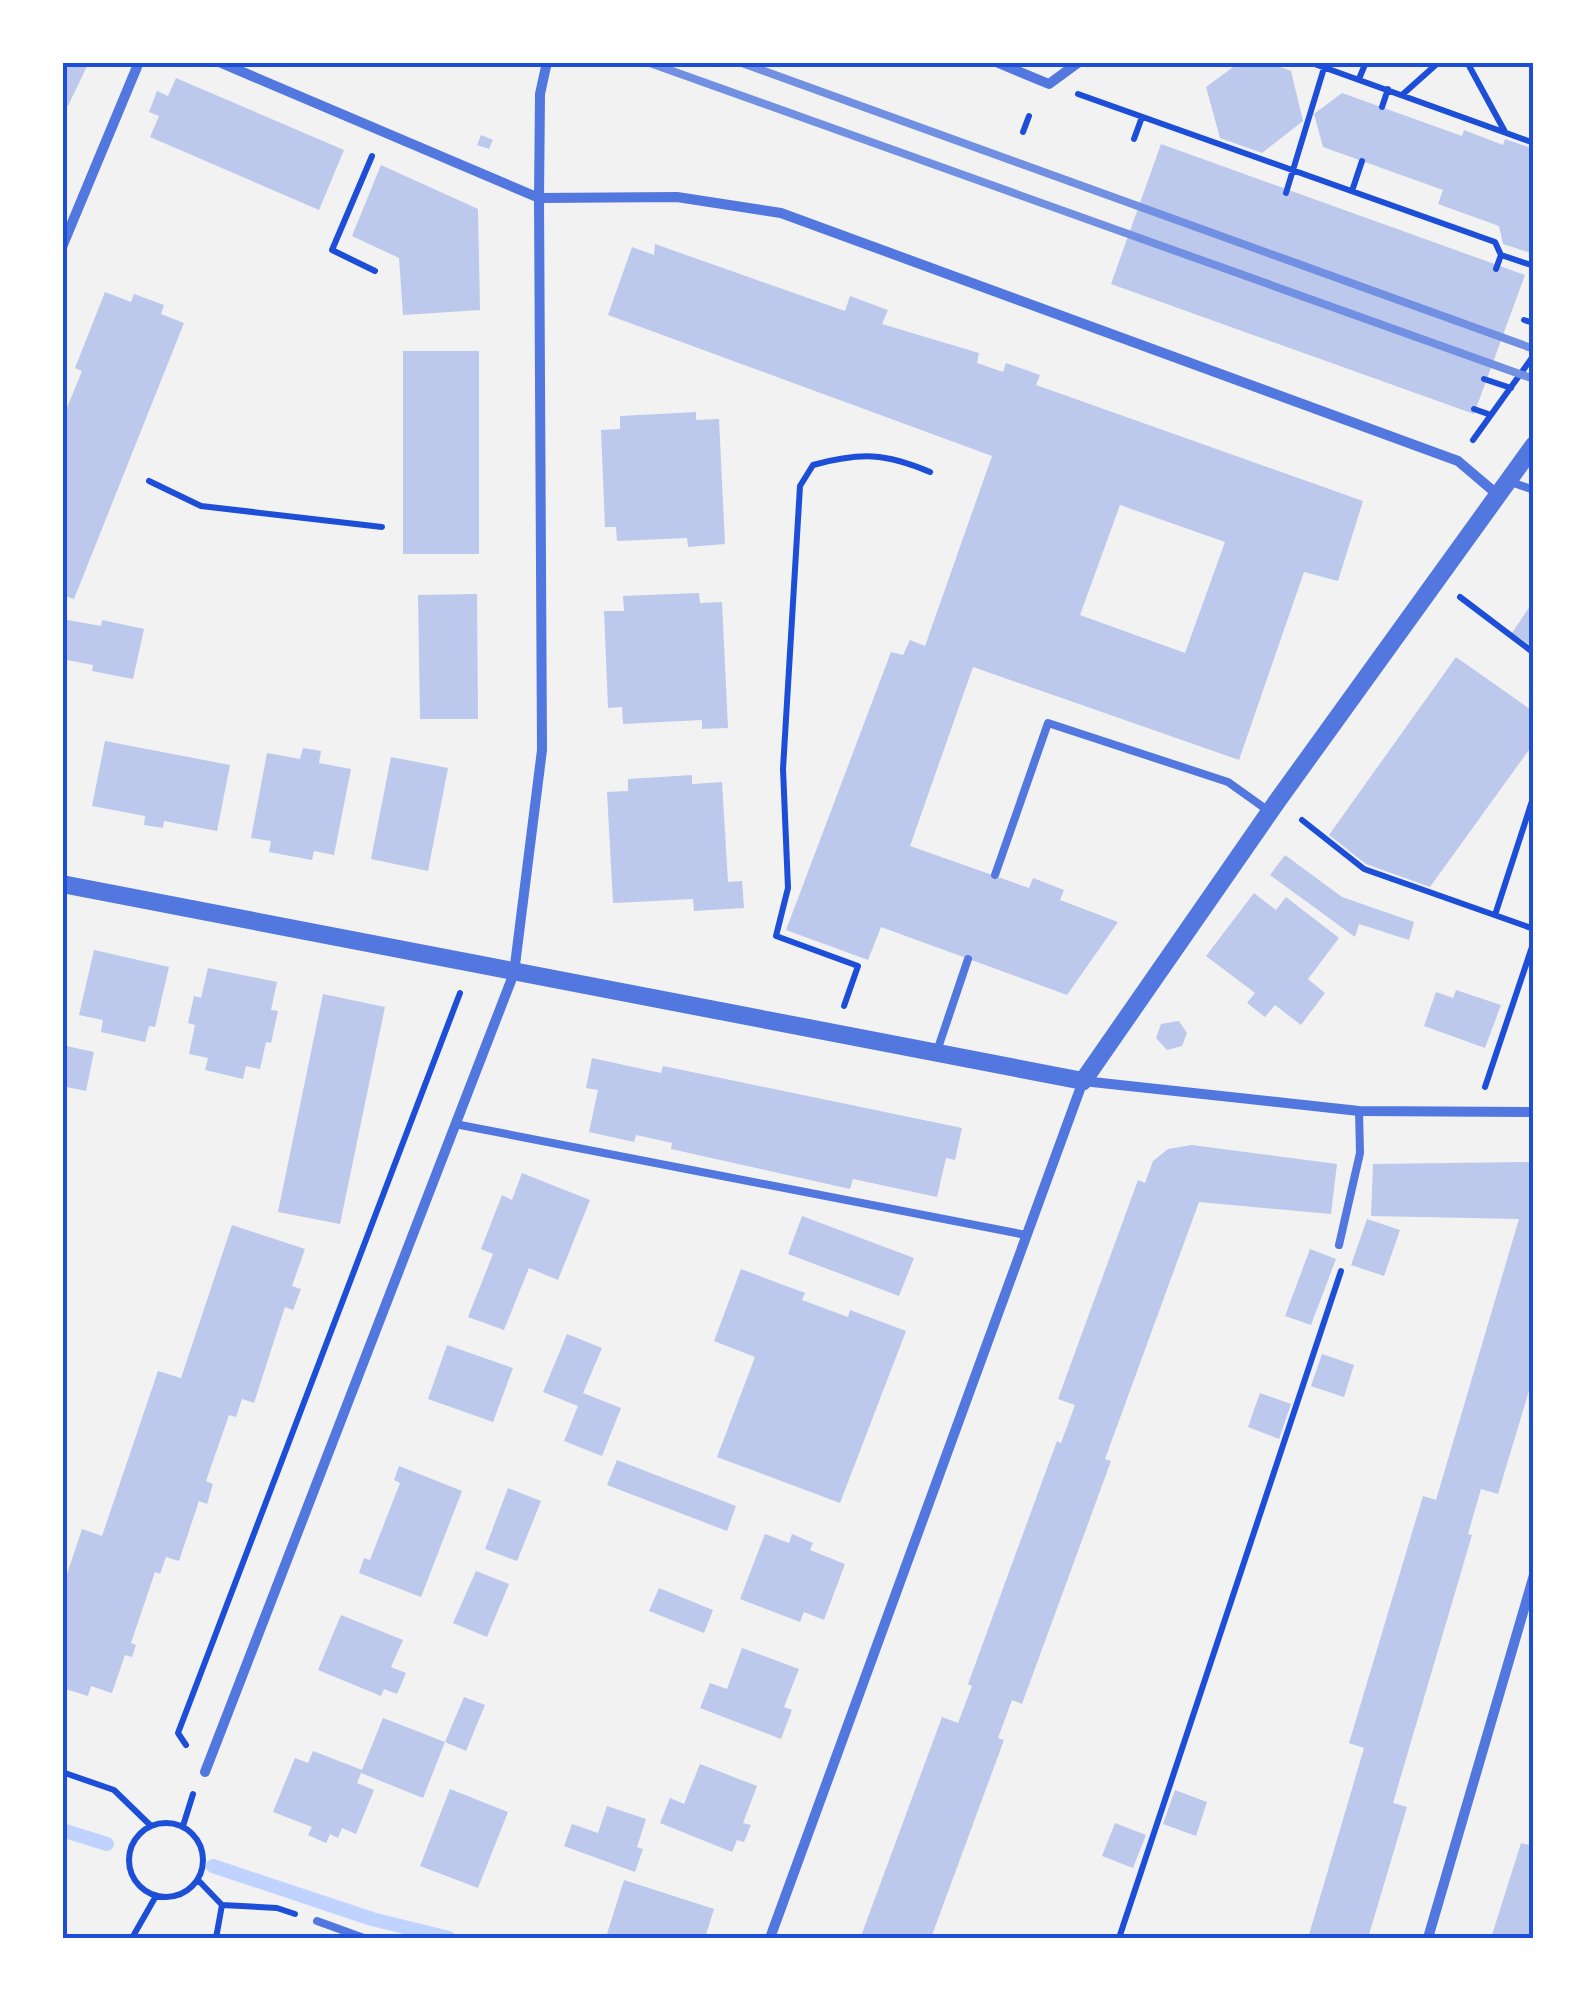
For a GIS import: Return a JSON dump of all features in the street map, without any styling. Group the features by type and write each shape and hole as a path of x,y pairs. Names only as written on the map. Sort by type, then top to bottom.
{"street":[{"path":"62,247 138,62"},
{"path":"219,62 539,198 677,197 781,213 1458,461 1503,488"},
{"path":"205,1772 514,972 542,750 539,198 540,94 547,62"},
{"path":"996,62 1049,84 1079,62"},
{"path":"770,1938 1083,1081 1435,578 1534,444"},
{"path":"62,884 1083,1081 1359,1110 1534,1112"},
{"path":"1428,1938 1534,1575"}],"lane":[{"path":"1503,488 1534,490"},
{"path":"995,876 1048,723 1228,782 1274,806"},
{"path":"936,1054 968,959"},
{"path":"1340,1245 1360,1153 1359,1110"},
{"path":"456,1124 1026,1235"},
{"path":"317,1921 364,1938"}],"path":[{"path":"1309,62 1533,141"},
{"path":"1358,79 1366,62"},
{"path":"1402,94 1439,62"},
{"path":"1467,62 1505,131"},
{"path":"1286,193 1296,171 1324,68"},
{"path":"1049,84 1495,242 1501,255 1496,269"},
{"path":"1382,107 1388,90"},
{"path":"1024,132 1028,116"},
{"path":"1134,139 1142,117"},
{"path":"375,271 332,250 382,132"},
{"path":"1352,192 1362,161"},
{"path":"1501,255 1534,266"},
{"path":"1524,320 1534,323"},
{"path":"1458,461 1534,355"},
{"path":"1484,379 1511,388"},
{"path":"1474,409 1491,415"},
{"path":"833,1035 858,966 776,936 788,888 783,769 800,486 813,465 844,456 890,455 930,472"},
{"path":"149,480 201,506 382,527"},
{"path":"1435,578 1534,653"},
{"path":"1494,915 1534,796"},
{"path":"1274,806 1364,869 1534,929"},
{"path":"1483,1113 1486,1075 1534,941"},
{"path":"205,1772 178,1734 471,964"},
{"path":"1119,1938 1345,1259 1340,1245"},
{"path":"62,1772 114,1790 150,1825"},
{"path":"150,1825 183,1826 198,1840 203,1860 198,1880 180,1894 156,1896 136,1884 128,1863 132,1840 150,1825"},
{"path":"198,1880 222,1905 278,1908 317,1921"},
{"path":"132,1938 156,1896"},
{"path":"216,1938 222,1905"}],"building":[{"path":"62,62 89,62 68,106 62,103"},
{"path":"1240,62 1267,62 1291,71 1303,121 1262,153 1220,138 1206,87"},
{"path":"176,78 344,150 319,210 150,137 159,116 149,112 157,91 168,96"},
{"path":"1342,93 1462,136 1464,130 1503,145 1505,139 1534,149 1534,254 1503,244 1499,226 1438,204 1443,190 1323,147 1314,114"},
{"path":"481,135 493,140 489,149 477,145"},
{"path":"1161,144 1525,275 1474,414 1111,284"},
{"path":"381,165 478,209 480,310 403,315 399,258 352,236"},
{"path":"655,244 845,311 850,296 888,310 882,324 979,353 977,363 1003,372 1006,363 1040,375 1036,385 1363,501 1338,581 1304,572 1239,760 973,667 910,846 1029,888 1033,878 1064,890 1060,900 1118,922 1067,995 881,927 868,960 786,930 891,652 903,655 910,640 925,646 992,456 608,315 632,247 654,255","holes":["1120,505 1225,542 1185,653 1080,615"]},
{"path":"105,292 131,302 134,294 164,305 161,314 184,323 74,599 62,595 62,420 82,371 75,368"},
{"path":"403,351 479,351 479,554 403,554"},
{"path":"696,412 696,420 719,419 725,544 688,547 687,538 617,541 616,527 605,527 601,430 620,429 620,416"},
{"path":"699,593 700,603 722,602 728,728 702,729 702,720 623,724 622,707 608,708 604,611 624,611 623,596"},
{"path":"477,594 478,719 420,719 418,595"},
{"path":"1534,600 1534,648 1512,633"},
{"path":"62,619 101,626 102,620 144,629 133,679 92,671 93,665 62,659"},
{"path":"1456,657 1534,712 1534,743 1430,887 1366,864 1329,835"},
{"path":"105,741 230,765 217,831 164,821 163,828 144,825 145,816 92,806"},
{"path":"303,748 321,751 319,763 351,769 334,855 314,851 312,860 269,852 271,841 251,838 267,753 300,759"},
{"path":"391,757 448,768 428,871 371,859"},
{"path":"692,775 692,784 722,782 728,882 742,881 744,908 694,911 693,899 613,903 607,792 628,791 628,779"},
{"path":"1285,855 1342,897 1414,922 1409,940 1359,924 1355,937 1270,875"},
{"path":"1254,893 1276,910 1286,897 1339,938 1308,979 1325,993 1301,1025 1275,1005 1265,1017 1247,1003 1255,993 1206,956"},
{"path":"94,950 169,967 155,1027 149,1026 145,1042 101,1032 103,1020 79,1015"},
{"path":"208,968 277,982 271,1010 278,1011 271,1043 266,1042 260,1069 246,1066 243,1079 205,1070 208,1058 189,1054 195,1025 188,1023 194,996 201,998"},
{"path":"1456,990 1501,1005 1485,1048 1424,1026 1436,992 1453,998"},
{"path":"323,994 385,1007 340,1224 278,1212"},
{"path":"1179,1021 1187,1033 1182,1046 1167,1050 1156,1038 1161,1024"},
{"path":"62,1045 94,1052 86,1091 62,1086"},
{"path":"592,1058 661,1073 663,1066 962,1128 955,1160 946,1158 937,1197 853,1179 850,1189 671,1149 672,1143 636,1135 634,1142 589,1132 598,1090 586,1088"},
{"path":"1192,1145 1337,1164 1331,1214 1199,1202 1105,1459 1111,1461 1022,1704 1012,1700 998,1738 1004,1740 931,1938 861,1936 942,1717 958,1723 972,1686 968,1684 1057,1441 1061,1443 1075,1405 1058,1399 1138,1180 1145,1183 1153,1161 1168,1149"},
{"path":"1534,1162 1534,1374 1498,1494 1481,1489 1468,1534 1472,1535 1393,1803 1407,1807 1368,1938 1308,1938 1364,1748 1349,1743 1423,1496 1436,1500 1519,1219 1371,1216 1373,1164"},
{"path":"522,1173 590,1200 558,1280 529,1268 504,1330 468,1317 493,1254 481,1249 502,1195 512,1200"},
{"path":"802,1216 914,1258 899,1296 788,1254"},
{"path":"1367,1219 1400,1230 1384,1276 1351,1265"},
{"path":"232,1225 305,1249 292,1286 301,1289 293,1310 285,1307 254,1403 242,1399 236,1417 229,1415 206,1481 213,1484 207,1504 199,1501 179,1561 166,1557 160,1574 155,1572 131,1643 136,1645 132,1657 125,1655 112,1693 91,1686 88,1696 62,1688 62,1589 82,1529 102,1536 158,1371 181,1378"},
{"path":"1310,1249 1336,1259 1311,1325 1285,1316"},
{"path":"741,1269 805,1293 802,1300 848,1317 850,1310 906,1331 840,1503 717,1457 755,1357 714,1341"},
{"path":"567,1334 602,1348 583,1393 621,1408 602,1456 564,1441 578,1406 543,1392"},
{"path":"447,1345 513,1368 493,1422 428,1399"},
{"path":"1322,1354 1354,1365 1344,1397 1311,1386"},
{"path":"1260,1393 1291,1404 1279,1439 1248,1427"},
{"path":"617,1460 736,1506 727,1531 607,1485"},
{"path":"399,1466 462,1491 421,1597 359,1573 364,1558 370,1560 400,1483 394,1480"},
{"path":"508,1488 541,1501 517,1561 485,1549"},
{"path":"765,1534 789,1543 792,1534 813,1543 810,1550 845,1564 824,1620 804,1612 800,1622 740,1599"},
{"path":"476,1571 509,1584 487,1637 453,1623"},
{"path":"659,1588 713,1610 704,1633 649,1611"},
{"path":"341,1615 403,1640 391,1667 406,1673 397,1694 384,1689 381,1696 318,1670"},
{"path":"742,1648 799,1669 784,1707 792,1710 781,1739 700,1708 710,1683 727,1689"},
{"path":"464,1697 485,1705 466,1751 445,1742"},
{"path":"383,1718 445,1742 423,1798 361,1773 357,1783 374,1790 356,1834 342,1828 338,1838 330,1834 326,1843 308,1835 312,1827 273,1812 295,1758 308,1763 313,1751 362,1770"},
{"path":"700,1764 757,1786 743,1823 751,1825 744,1842 737,1840 732,1852 660,1823 670,1798 684,1804"},
{"path":"450,1789 508,1812 478,1888 420,1866"},
{"path":"1175,1790 1207,1802 1196,1836 1163,1824"},
{"path":"607,1806 646,1819 637,1847 643,1849 635,1872 564,1846 572,1824 598,1833"},
{"path":"1115,1823 1146,1835 1133,1868 1102,1856"},
{"path":"1521,1843 1534,1846 1534,1938 1491,1938"},
{"path":"624,1880 714,1909 705,1938 606,1937"}],"waterway":[{"path":"62,1830 107,1844"},
{"path":"213,1866 372,1919 449,1938"}],"railway":[{"path":"647,62 1534,379"},
{"path":"739,62 1534,349"}]}
